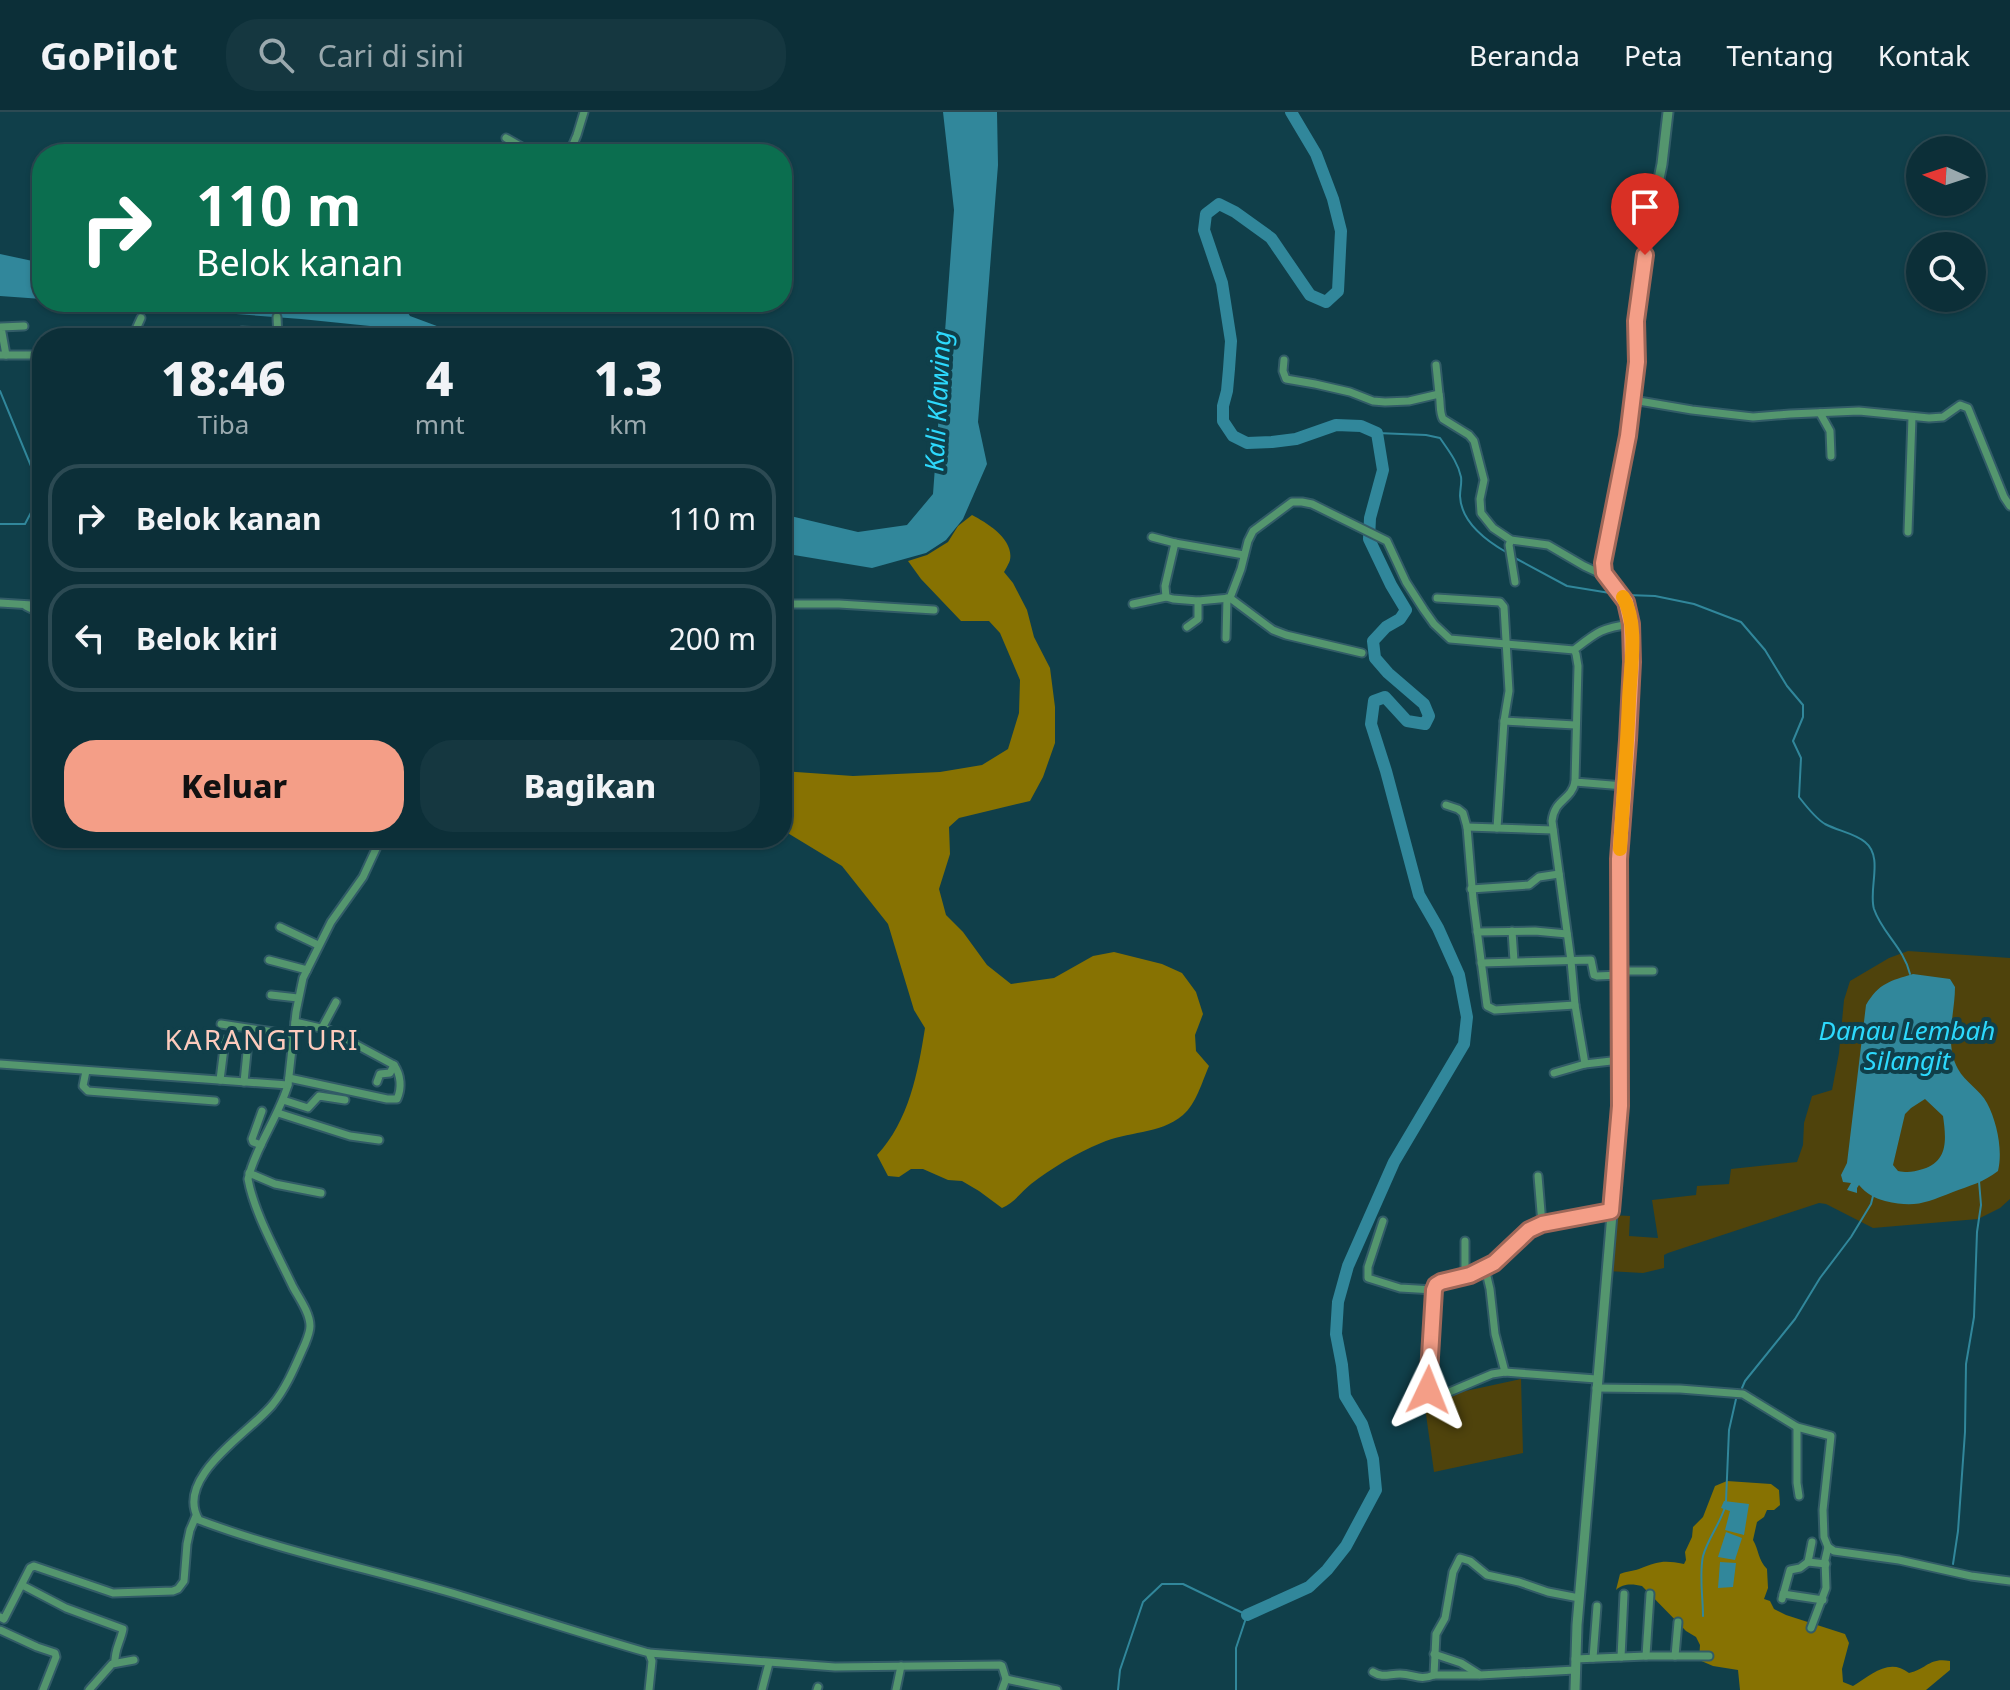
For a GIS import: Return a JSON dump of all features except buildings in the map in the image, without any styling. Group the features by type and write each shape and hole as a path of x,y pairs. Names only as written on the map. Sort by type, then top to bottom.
{"street":[{"path":"573,144 584,112"},
{"path":"1575,1690 1579,1598 1619,1119 1619,859 1632,662 1631,624 1626,602 1604,573 1603,563 1628,436 1637,362 1636,321 1668,112"},
{"path":"506,138 516,144"},
{"path":"277,317 278,328"},
{"path":"136,328 141,318"},
{"path":"24,326 1,327 3,355 32,355"},
{"path":"1284,360 1286,379 1350,392 1373,401 1409,401 1439,394"},
{"path":"1436,365 1443,419 1474,441 1484,480 1479,504 1482,517 1511,540 1548,545 1584,566 1604,573"},
{"path":"1633,400 1740,417 1859,411 1943,417 1960,405 1968,408 2010,506"},
{"path":"1820,413 1830,431 1831,456"},
{"path":"1908,532 1912,417"},
{"path":"1226,638 1229,598 1248,541 1253,531 1292,502 1312,504 1387,541 1418,601 1434,624 1450,639 1574,650 1599,631 1631,624"},
{"path":"1152,537 1244,555"},
{"path":"1511,540 1509,545 1515,582"},
{"path":"1166,597 1164,590 1175,543"},
{"path":"1133,604 1166,597 1198,601 1229,598 1273,630 1362,653"},
{"path":"1437,598 1502,604 1505,610 1509,691 1497,828"},
{"path":"1187,627 1198,619 1198,601"},
{"path":"0,603 32,604"},
{"path":"23,604 32,609"},
{"path":"792,604 934,610"},
{"path":"1574,650 1578,666 1575,782 1571,793 1555,808 1552,821 1585,1064"},
{"path":"1504,721 1575,725"},
{"path":"1575,782 1624,786"},
{"path":"1446,805 1463,813 1467,827 1471,889 1487,1006 1500,1010 1575,1005"},
{"path":"1467,827 1553,830"},
{"path":"43,1690 55,1653 37,1647 1,1623 30,1568 34,1566 113,1593 173,1591 182,1586 187,1544 196,1516 195,1494 201,1478 238,1436 276,1401 305,1344 310,1328 305,1310 267,1232 250,1186 249,1173 283,1100 298,998 307,970 331,922 363,877 376,848"},
{"path":"1471,889 1529,885 1539,877 1559,874"},
{"path":"280,927 318,945"},
{"path":"1512,931 1514,961"},
{"path":"1477,932 1567,934"},
{"path":"269,960 307,970"},
{"path":"1481,963 1591,960 1594,975 1597,976 1653,971"},
{"path":"271,995 298,998"},
{"path":"322,1028 336,1002"},
{"path":"0,1064 244,1082 288,1082 395,1099 400,1080 394,1065 345,1037 295,1022"},
{"path":"221,1024 294,1035"},
{"path":"220,1080 225,1040"},
{"path":"244,1082 247,1052"},
{"path":"1554,1073 1585,1064 1620,1060"},
{"path":"377,1082 380,1075 390,1073 394,1065"},
{"path":"86,1071 82,1085 88,1091 215,1101"},
{"path":"283,1100 308,1108 319,1096 345,1100"},
{"path":"261,1145 252,1139 262,1111"},
{"path":"278,1113 350,1136 379,1140"},
{"path":"249,1173 275,1184 321,1193"},
{"path":"1538,1176 1542,1224"},
{"path":"1611,1211 1542,1224 1529,1230 1494,1263 1436,1285 1428,1390 1431,1396 1440,1396 1492,1374 1505,1372 1596,1384 1743,1394 1797,1427 1831,1436 1823,1518 1828,1547 1826,1588 1811,1628"},
{"path":"1383,1221 1368,1267 1368,1278 1400,1288 1434,1290"},
{"path":"1465,1241 1465,1276"},
{"path":"1485,1268 1495,1334 1505,1372"},
{"path":"1797,1427 1799,1496"},
{"path":"196,1516 202,1521 309,1555 461,1596 649,1653 835,1667 1000,1665 1004,1668 1006,1679 1002,1690"},
{"path":"1812,1542 1808,1562 1790,1570 1782,1597 1823,1600"},
{"path":"1828,1547 1834,1551 2010,1581"},
{"path":"1434,1675 1436,1634 1445,1618 1453,1572 1460,1558 1470,1561 1487,1575 1579,1598"},
{"path":"1808,1562 1826,1564"},
{"path":"22,1585 66,1608 123,1629 116,1647 115,1663"},
{"path":"1621,1657 1624,1594"},
{"path":"1646,1656 1650,1594"},
{"path":"1593,1658 1597,1606"},
{"path":"1675,1656 1678,1622"},
{"path":"649,1653 652,1665 649,1690"},
{"path":"1434,1654 1461,1663 1480,1675"},
{"path":"1373,1672 1380,1676 1403,1674 1415,1681 1434,1675 1480,1675 1575,1664 1593,1658 1709,1656"},
{"path":"89,1690 115,1663 134,1660"},
{"path":"762,1690 769,1663"},
{"path":"896,1690 901,1666"},
{"path":"1006,1679 1057,1690"}],"shaded area":[{"path":"972,515 985,522 1008,545 1010,560 1004,572 1027,610 1034,637 1050,668 1055,743 1043,777 1030,801 959,818 949,827 950,854 939,889 946,915 987,965 1011,984 1054,978 1093,956 1114,952 1162,964 1182,973 1196,992 1203,1014 1195,1035 1196,1051 1209,1066 1192,1105 1183,1115 1164,1126 1111,1139 1082,1151 1039,1178 1002,1208 962,1181 948,1180 923,1169 911,1169 899,1177 888,1176 877,1155 888,1142 904,1111 915,1079 925,1028 914,1010 888,924 842,866 792,836 792,772 853,776 940,772 982,765 1008,749 1019,713 1020,680 1000,633 989,621 961,621 908,561 927,555 948,542 958,526"},
{"path":"1908,951 2010,958 2010,1199 1978,1219 1873,1228 1819,1203 1668,1253 1664,1255 1664,1268 1643,1273 1607,1271 1611,1215 1630,1216 1629,1236 1658,1238 1652,1200 1696,1195 1697,1186 1729,1184 1731,1169 1797,1162 1812,1096 1832,1090 1844,1000 1850,981 1889,958"},
{"path":"1521,1379 1523,1453 1434,1472 1424,1400"},
{"path":"1727,1481 1771,1484 1779,1490 1780,1505 1774,1510 1767,1510 1757,1522 1753,1540 1767,1569 1768,1588 1764,1599 1786,1615 1845,1634 1849,1643 1842,1669 1843,1682 1853,1686 1880,1669 1894,1667 1909,1673 1937,1661 1950,1661 1950,1670 1926,1690 1740,1690 1738,1670 1699,1660 1700,1645 1696,1637 1686,1631 1642,1586 1625,1585 1616,1590 1620,1574 1662,1562 1684,1564 1693,1527 1703,1517 1715,1486"}],"water":[{"path":"943,112 997,112 998,165 978,422 987,464 963,519 946,540 926,553 872,568 792,555 792,516 858,532 907,525 933,494 954,210"},
{"path":"0,254 32,261 32,298 0,296"},
{"path":"209,312 407,312 410,316 442,328 374,328"},
{"name":"Danau Lembah Silangit","path":"1913,974 1950,979 1955,987 1951,1039 1954,1059 1961,1074 1987,1103 1994,1119 2000,1154 1998,1171 1987,1178 1935,1199 1912,1204 1881,1200 1859,1185 1857,1193 1847,1190 1851,1183 1843,1182 1841,1175 1847,1163 1866,1005 1881,987","holes":["1925,1099 1943,1116 1945,1140 1938,1160 1919,1170 1898,1171 1893,1165 1905,1114"]},
{"path":"1724,1501 1749,1504 1744,1535 1725,1530 1730,1511 1721,1508"},
{"path":"1726,1532 1742,1538 1735,1560 1718,1557"},
{"path":"1720,1562 1736,1563 1733,1587 1718,1588"}],"waterway":[{"path":"1247,1615 1309,1587 1327,1570 1346,1546 1376,1490 1373,1459 1362,1424 1345,1396 1336,1334 1338,1302 1348,1266 1394,1162 1464,1044 1467,1017 1459,975 1419,895 1371,724 1374,701 1385,697 1407,721 1425,724 1429,716 1424,704 1375,658 1373,641 1386,627 1400,619 1406,610 1369,539 1370,518 1383,470 1377,433 1361,426 1336,425 1296,439 1247,443 1233,436 1223,421 1231,341 1222,283 1204,230 1206,214 1219,204 1271,238 1310,295 1326,302 1338,291 1341,231 1333,199 1316,154 1291,112"},
{"path":"0,391 32,468"},
{"path":"1377,433 1440,438 1460,472 1461,505 1469,522 1482,536 1506,552"},
{"path":"0,524 25,524 32,511"},
{"path":"1515,558 1567,586 1616,594"},
{"path":"1627,595 1655,596 1694,604 1741,622 1765,650 1803,705 1803,717 1793,741 1801,758 1799,797 1821,821 1861,839 1871,848 1875,865 1874,909 1903,956 1910,974"},
{"path":"1953,1564 1965,1432 1966,1364 1974,1317 1981,1205 1979,1181"},
{"path":"1742,1388 1795,1319 1820,1278 1851,1237 1873,1196"},
{"path":"1726,1501 1729,1430 1736,1399"},
{"path":"1703,1616 1703,1556 1725,1507"},
{"path":"1118,1690 1120,1670 1143,1602 1162,1584 1183,1584 1247,1615 1236,1648 1236,1690"}],"slow traffic":[{"path":"1620,849 1632,662 1631,624 1623,597"}],"district":[{"name":"KARANGTURI","path":"262,1040"}],"route":[{"path":"1428,1390 1430,1330 1436,1285 1489,1266 1529,1230 1542,1224 1611,1211 1621,1080 1619,859 1632,662 1629,610 1622,595 1604,573 1603,563 1628,436 1637,362 1636,321 1645,255"}],"water label":[{"name":"Kali Klawing","path":"938,401"}]}
